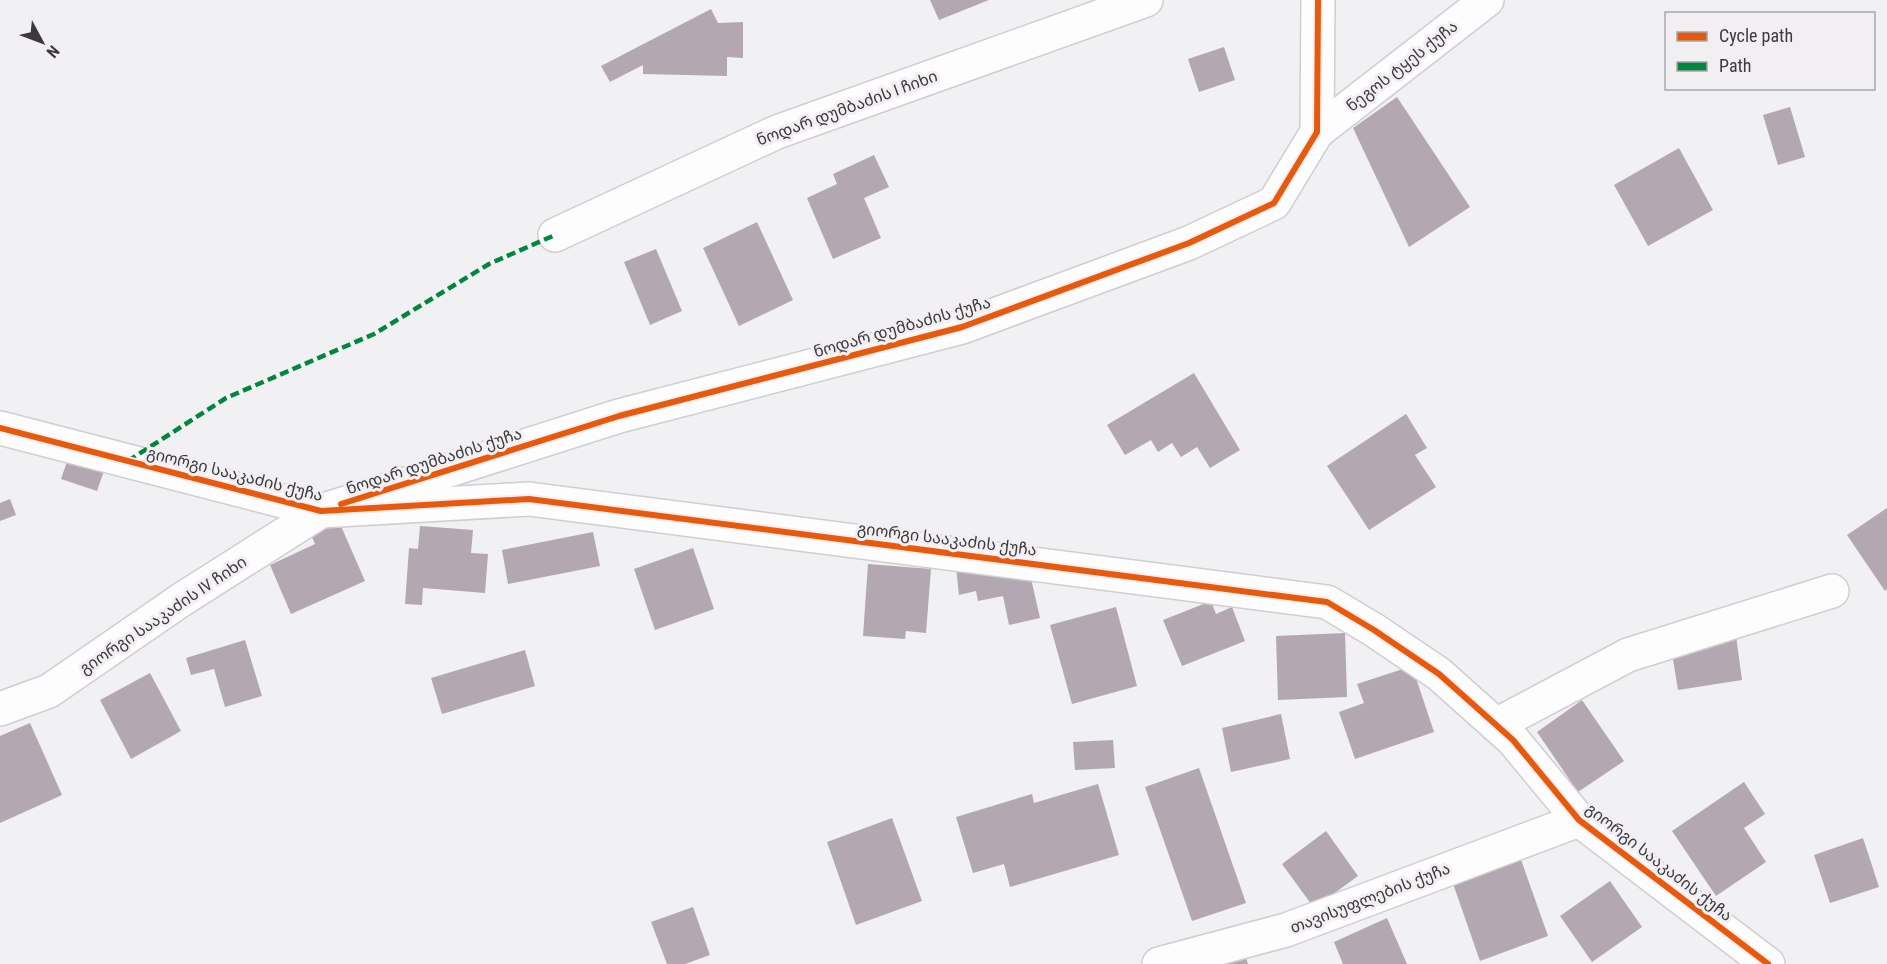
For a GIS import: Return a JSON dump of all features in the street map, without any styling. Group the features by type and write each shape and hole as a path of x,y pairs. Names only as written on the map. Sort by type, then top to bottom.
{"street":[{"name":"ნოდარ დუმბაძის I ჩიხი","path":"555,235 777,132 1146,0"},
{"path":"1317,132 1318,0"},
{"name":"ნეგოს ტყეს ქუჩა","path":"1317,132 1487,0"},
{"name":"ნოდარ დუმბაძის ქუჩა","path":"321,511 619,416 962,327 1189,243 1274,202 1317,132"},
{"name":"გიორგი სააკაძის ქუჩა","path":"0,428 321,511 529,499 1327,602 1374,630 1439,674 1513,740 1579,820 1768,964"},
{"name":"გიორგი სააკაძის IV ჩიხი","path":"0,709 49,692 181,600 321,511"},
{"path":"1496,725 1628,655 1832,591"},
{"name":"თავისუფლების ქუჩა","path":"1159,964 1286,930 1579,820"}],"building":[{"path":"930,0 989,0 939,20"},
{"path":"711,9 718,23 743,22 743,58 727,57 727,76 643,74 643,65 610,82 601,66"},
{"path":"1224,47 1235,80 1199,92 1188,59"},
{"path":"1397,97 1470,207 1409,247 1353,128"},
{"path":"1790,107 1805,157 1778,165 1763,115"},
{"path":"1679,148 1713,210 1648,246 1614,185"},
{"path":"874,155 889,187 864,198 881,238 833,259 807,198 837,184 833,174"},
{"path":"757,222 793,300 739,326 703,248"},
{"path":"656,249 682,311 650,325 624,262"},
{"path":"1194,373 1240,450 1210,468 1197,447 1181,457 1172,443 1158,452 1151,440 1125,455 1107,425"},
{"path":"1406,414 1427,448 1415,455 1436,487 1369,530 1327,466"},
{"path":"70,453 106,465 97,491 61,479"},
{"path":"10,499 16,515 0,521 0,503"},
{"path":"1887,508 1887,589 1885,591 1847,535"},
{"path":"337,517 365,581 291,614 270,565 315,544 309,530"},
{"path":"420,526 473,530 471,553 488,554 485,593 423,588 422,605 405,604 409,548 418,549"},
{"path":"593,532 600,566 508,584 502,550"},
{"path":"693,548 714,609 655,630 634,569"},
{"path":"868,564 931,569 926,633 906,631 905,639 863,636"},
{"path":"956,567 1030,574 1040,618 1009,625 1003,596 978,601 976,591 959,595"},
{"path":"1211,601 1216,614 1232,607 1245,641 1182,666 1163,620"},
{"path":"1116,607 1137,686 1072,704 1050,625"},
{"path":"1345,633 1347,697 1278,700 1276,636"},
{"path":"1736,636 1742,680 1678,690 1671,647"},
{"path":"245,640 262,696 225,707 214,669 191,675 186,658"},
{"path":"525,650 535,686 442,714 431,678"},
{"path":"1412,666 1434,732 1355,759 1339,712 1364,703 1357,684"},
{"path":"150,673 181,731 131,759 100,700"},
{"path":"1582,700 1624,761 1578,792 1537,732"},
{"path":"1281,714 1290,759 1231,772 1222,728"},
{"path":"30,723 62,795 0,823 0,736"},
{"path":"1113,740 1115,768 1075,770 1073,742"},
{"path":"1199,768 1246,903 1192,921 1145,787"},
{"path":"1744,782 1765,814 1744,828 1766,862 1716,896 1672,831"},
{"path":"1098,784 1119,855 1010,887 1004,864 973,873 956,817 1032,794 1034,803"},
{"path":"892,818 922,901 856,925 827,842"},
{"path":"1326,831 1358,876 1314,908 1282,864"},
{"path":"1863,838 1879,887 1830,903 1814,855"},
{"path":"1519,854 1548,936 1480,961 1451,878"},
{"path":"1610,881 1642,927 1592,962 1560,916"},
{"path":"693,907 710,955 685,964 667,964 651,922"},
{"path":"1387,918 1407,964 1343,964 1334,942"},
{"path":"1245,954 1248,964 1216,964"}],"marked path":[{"path":"128,461 226,398 374,334 489,264 555,235"}],"cycle path":[{"path":"341,504 619,416 962,327 1189,243 1274,203 1317,132 1318,0"},
{"path":"0,428 321,511 529,499 1327,602 1374,630 1439,674 1513,740 1579,820 1768,964"}]}
